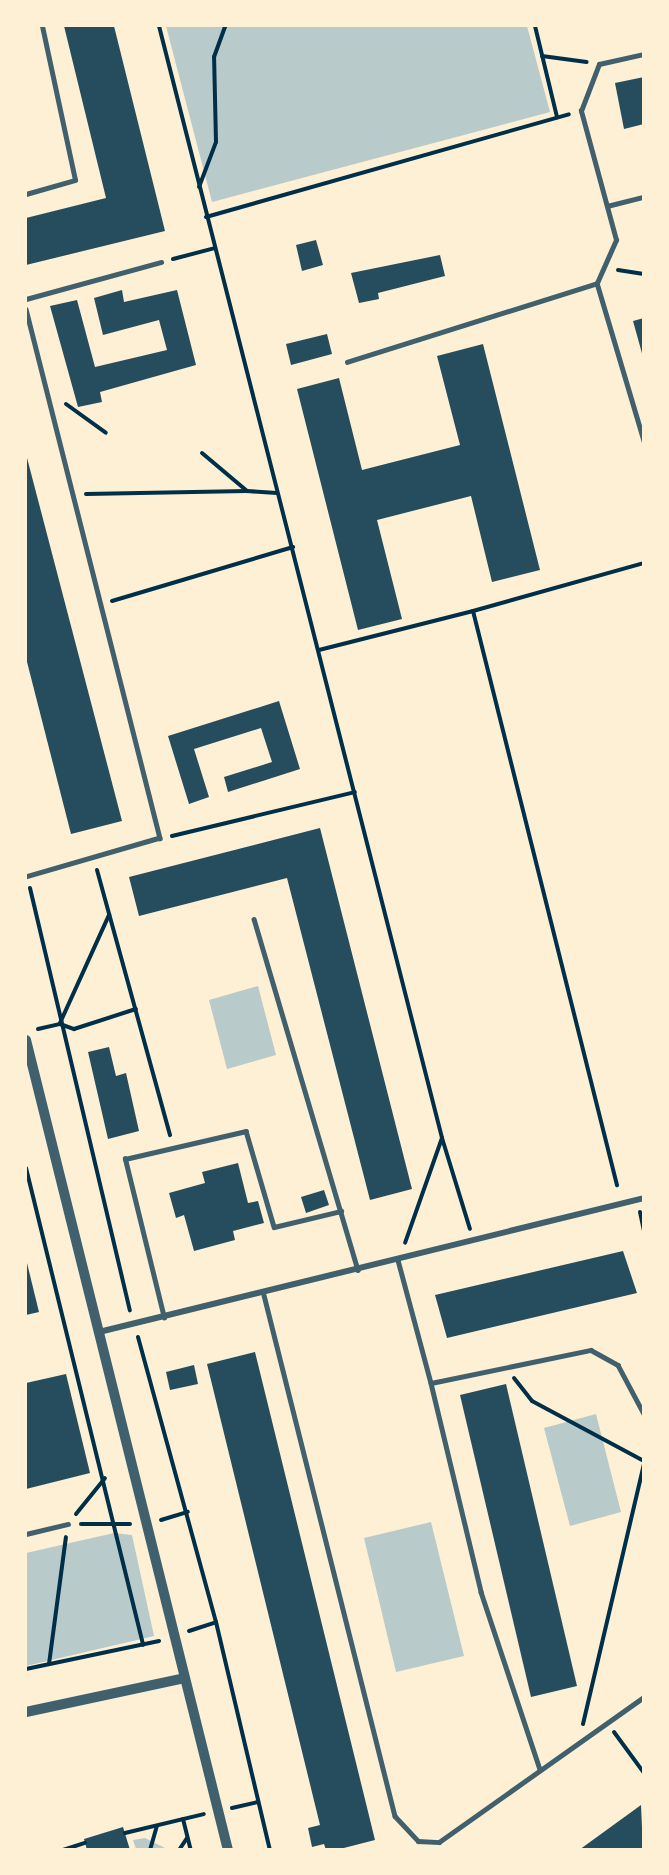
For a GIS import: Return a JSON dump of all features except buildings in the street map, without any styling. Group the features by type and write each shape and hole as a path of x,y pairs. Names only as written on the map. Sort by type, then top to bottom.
{"street":[{"path":"26,1040 228,1850"},
{"path":"99,1332 264,1295 644,1198"},
{"path":"26,1712 184,1678"}],"lane":[{"path":"26,194 75,180 42,26"},
{"path":"644,54 599,64 581,111 616,240 597,283 644,441"},
{"path":"607,206 644,197"},
{"path":"26,299 161,262"},
{"path":"346,362 597,283"},
{"path":"26,309 160,838 27,877"},
{"path":"254,919 358,1270"},
{"path":"164,1318 124,1159 172,1146 246,1131 274,1227 341,1211"},
{"path":"398,1260 431,1383 481,1592 540,1768"},
{"path":"264,1295 395,1816 418,1841 440,1842 540,1768 644,1697"},
{"path":"431,1383 591,1350 618,1365 644,1414"},
{"path":"26,1534 68,1524"}],"path":[{"path":"159,26 442,1138 474,1241"},
{"path":"199,188 216,142 214,57 225,26"},
{"path":"535,26 557,117"},
{"path":"542,56 599,64"},
{"path":"207,217 581,111"},
{"path":"161,262 215,248"},
{"path":"604,268 644,274"},
{"path":"202,453 247,492"},
{"path":"74,494 277,493"},
{"path":"101,605 293,547"},
{"path":"319,650 644,563"},
{"path":"473,610 617,1185"},
{"path":"160,838 355,792"},
{"path":"94,858 172,1146"},
{"path":"27,877 60,1024 134,1325 216,1622 270,1850"},
{"path":"60,1024 110,914"},
{"path":"26,1032 60,1024 74,1029 136,1009"},
{"path":"398,1260 442,1138"},
{"path":"26,1168 105,1477 143,1645"},
{"path":"506,1368 532,1401 644,1462 578,1742"},
{"path":"49,1664 68,1524 105,1477"},
{"path":"26,1669 143,1645 216,1622"},
{"path":"606,1723 644,1773"},
{"path":"125,1833 257,1802"},
{"path":"183,1819 191,1850"},
{"path":"150,1850 157,1826"},
{"path":"179,1850 188,1837"},
{"path":"63,1850 85,1843"}],"shaded area":[{"path":"166,26 527,26 550,112 212,202"},
{"path":"258,986 276,1055 227,1069 209,1000"},
{"path":"596,1414 621,1512 570,1526 544,1428"},
{"path":"431,1522 464,1656 396,1672 364,1538"},
{"path":"114,1533 132,1535 154,1636 26,1666 26,1553"},
{"path":"145,1838 167,1849 136,1849 133,1840"}]}
